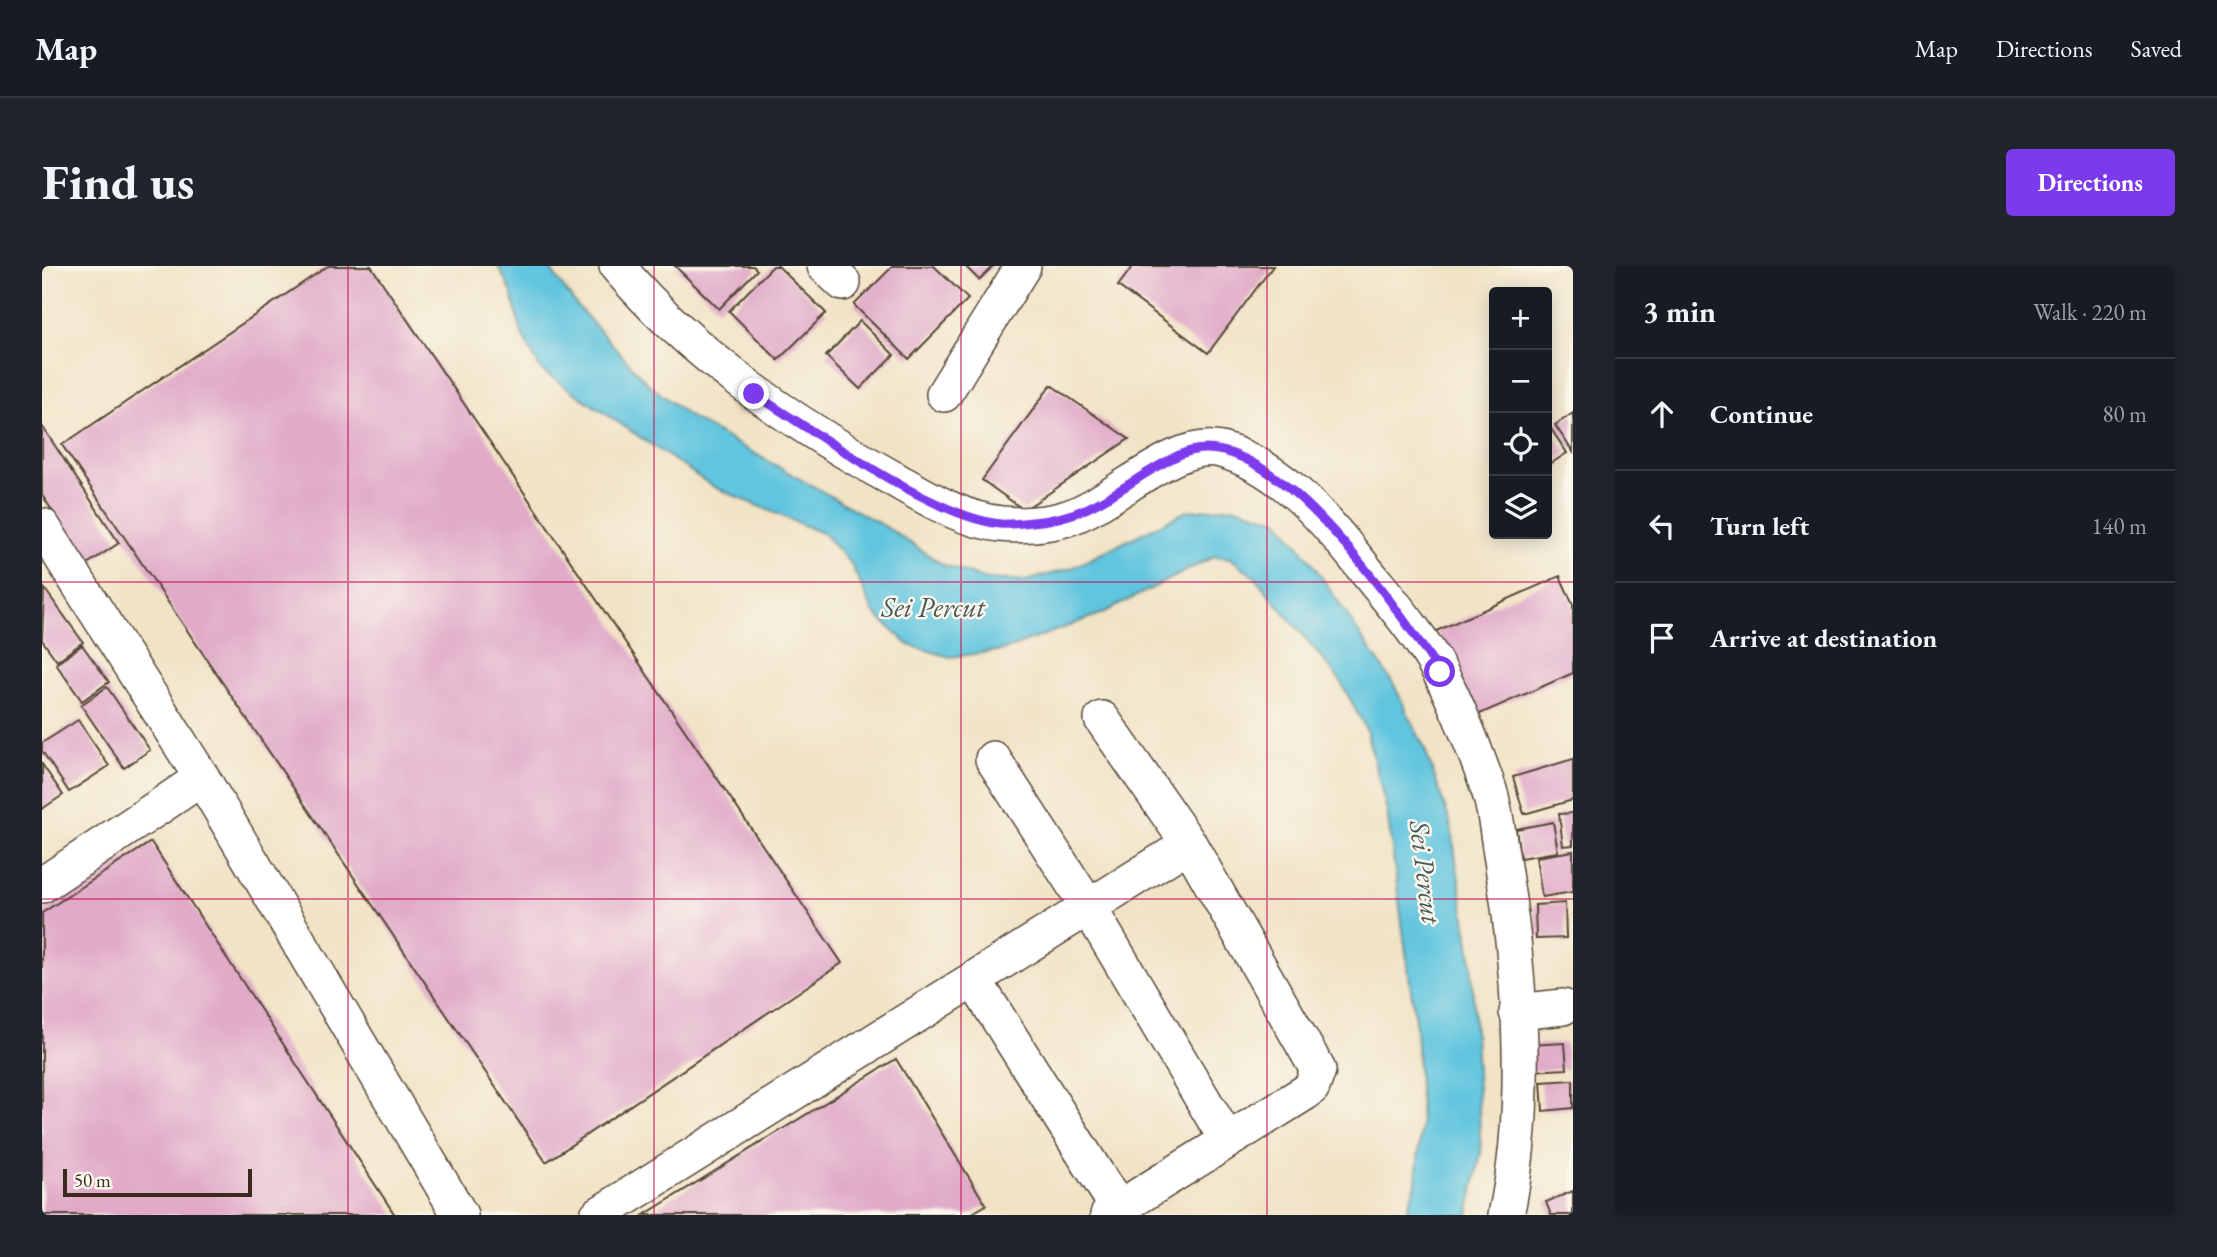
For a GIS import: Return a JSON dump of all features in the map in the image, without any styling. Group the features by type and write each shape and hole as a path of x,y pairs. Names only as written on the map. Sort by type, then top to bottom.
{"street":[{"path":"617,266 642,296 754,394 946,508 1000,524 1060,520 1089,510 1180,454 1198,449 1220,450 1256,465 1293,490 1332,528 1398,611 1440,672 1490,792 1513,928 1517,1012 1519,1071 1515,1177 1506,1215"},
{"path":"944,394 1023,266"},
{"path":"42,526 202,778 460,1215"},
{"path":"974,980 1113,1212 1312,1087 1318,1070 1189,844 1102,719"},
{"path":"993,759 1088,908 1227,1140"},
{"path":"42,885 202,778"},
{"path":"598,1215 1189,844"},
{"path":"1517,1012 1563,1007"}],"water":[{"name":"Sei Percut","path":"498,266 548,266 577,306 647,383 691,418 886,527 944,565 985,579 1026,581 1072,568 1187,511 1236,507 1278,520 1308,557 1394,685 1424,747 1450,822 1471,956 1481,1153 1468,1215 1405,1215 1416,1184 1421,1126 1416,1027 1387,811 1366,729 1340,680 1255,577 1230,558 1215,556 1103,613 1004,650 950,657 909,645 874,613 851,564 824,534 714,487 541,370 522,335 511,291"}],"building":[{"path":"328,266 371,266 842,963 546,1162 62,445"},
{"path":"675,266 753,266 757,270 719,309"},
{"path":"773,266 778,266 826,313 778,360 729,311"},
{"path":"893,266 934,266 968,299 909,359 854,305"},
{"path":"965,266 993,266 979,280"},
{"path":"1133,266 1273,266 1208,353 1118,286"},
{"path":"860,321 894,355 860,389 826,356"},
{"path":"1051,385 1129,439 1024,510 982,480"},
{"path":"1573,413 1573,452 1555,425"},
{"path":"42,426 119,543 87,564 42,495"},
{"path":"1552,430 1567,453 1552,463"},
{"path":"1560,576 1573,605 1573,673 1473,717 1436,631"},
{"path":"44,588 83,642 57,661 42,640"},
{"path":"82,645 109,682 82,701 56,664"},
{"path":"107,687 150,750 124,768 81,705"},
{"path":"78,720 109,766 69,792 42,751 42,743"},
{"path":"1573,759 1573,800 1524,814 1513,777"},
{"path":"42,764 63,795 42,809"},
{"path":"1573,813 1573,845 1563,846 1559,814"},
{"path":"1553,822 1558,852 1520,858 1516,829"},
{"path":"151,842 395,1215 42,1215 42,913"},
{"path":"1573,851 1573,892 1542,897 1536,857"},
{"path":"1565,903 1566,938 1536,939 1535,905"},
{"path":"1565,1043 1567,1069 1530,1071 1528,1045"},
{"path":"896,1059 986,1205 969,1215 644,1215"},
{"path":"1573,1080 1573,1108 1543,1111 1541,1082"},
{"path":"1573,1191 1573,1215 1551,1215 1546,1202"}],"route":[{"path":"754,394 878,471 946,508 1000,524 1060,520 1089,510 1180,454 1198,449 1220,450 1256,465 1293,490 1332,528 1398,611 1440,672"}]}
